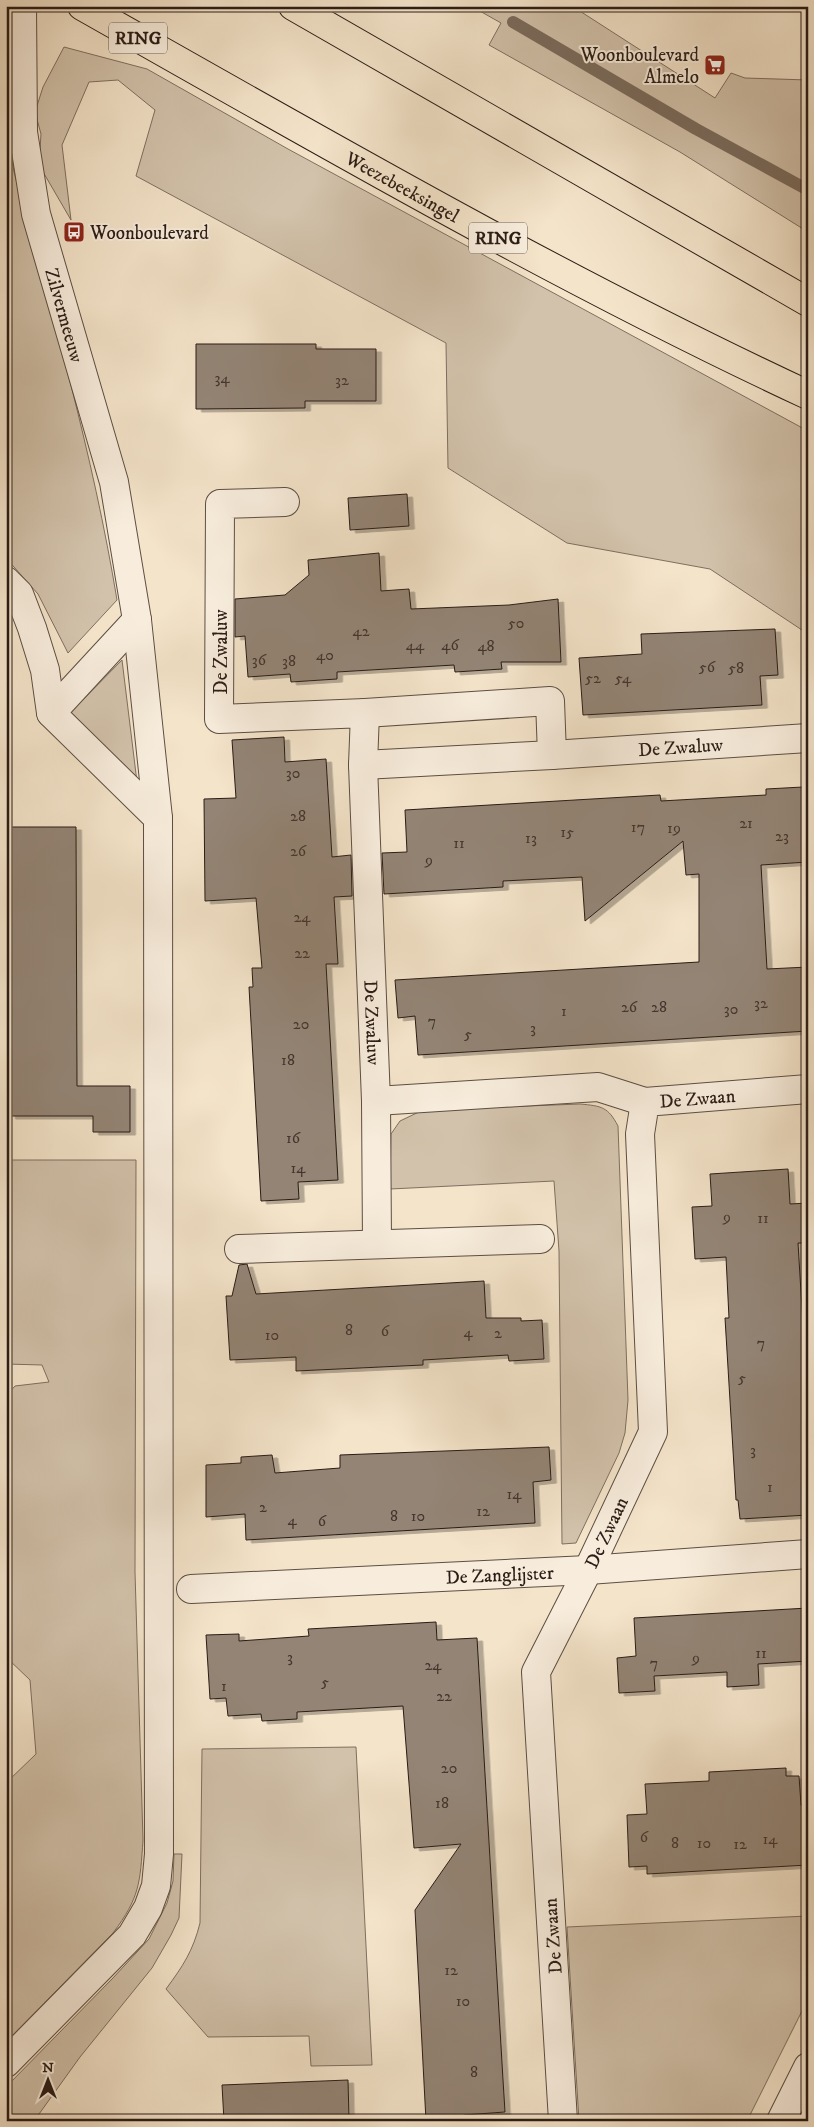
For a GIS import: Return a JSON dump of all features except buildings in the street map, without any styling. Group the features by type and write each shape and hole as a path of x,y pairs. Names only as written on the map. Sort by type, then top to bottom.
{"main road":[{"name":"Weezebeeksingel","path":"82,6 442,208 715,352 808,395"},
{"path":"293,6 808,302"}],"street":[{"name":"Zilvermeeuw","path":"6,2063 132,1934 148,1908 156,1886 159,1854 158,818 137,620 114,482 36,214 23,132 22,6"},
{"name":"De Zwaluw","path":"284,502 220,504 219,719 365,713 550,701 552,755"},
{"path":"6,581 19,594 32,628 44,670 52,713 158,818"},
{"path":"52,713 137,620"},
{"name":"De Zwaluw","path":"365,713 363,764 376,1100 377,1244"},
{"name":"De Zwaluw","path":"363,764 552,755 808,738"},
{"path":"376,1100 598,1087 645,1102"},
{"name":"De Zwaan","path":"564,2121 536,1672 588,1570 654,1432 640,1134 645,1102 808,1089"},
{"path":"239,1249 540,1239"},
{"name":"De Zanglijster","path":"191,1589 588,1570 808,1554"},
{"path":"781,2121 808,2067"}],"shaded area":[{"path":"471,6 572,6 715,98 731,73 745,78 808,80 808,232 680,152 489,45 501,23"},
{"path":"64,47 147,69 288,149 808,431 808,634 710,569 567,543 448,468 446,343 136,176 155,110 118,80 89,82 62,145 71,220 39,165 41,134 35,112 43,87"},
{"path":"6,92 9,105 8,136 14,172 84,438 117,600 68,653 38,594 6,558"},
{"path":"122,660 137,782 65,718"},
{"path":"580,1104 604,1109 611,1115 618,1126 628,1400 625,1433 619,1453 576,1543 562,1544 559,1251 554,1181 390,1189 391,1134 400,1121 423,1110"},
{"path":"6,1160 136,1160 135,1572 143,1840 137,1889 134,1899 122,1920 113,1933 6,2042 6,1783 36,1754 30,1680 6,1657 6,1396 15,1386 49,1382 42,1365 6,1364"},
{"path":"356,1747 372,2065 311,2066 309,2036 208,2037 166,1989 187,1958 200,1923 202,1749"},
{"path":"174,1854 182,1854 179,1918 152,1968 80,2057 34,2121 6,2121 6,2087 149,1939 167,1903 173,1881"},
{"path":"808,1916 808,1999 747,2121 579,2121 567,1927"}],"waterway":[{"path":"513,22 696,129 808,190"}],"place":[{"name":"Woonboulevard Almelo","path":"715,65"},
{"name":"Woonboulevard","path":"74,232"}]}
